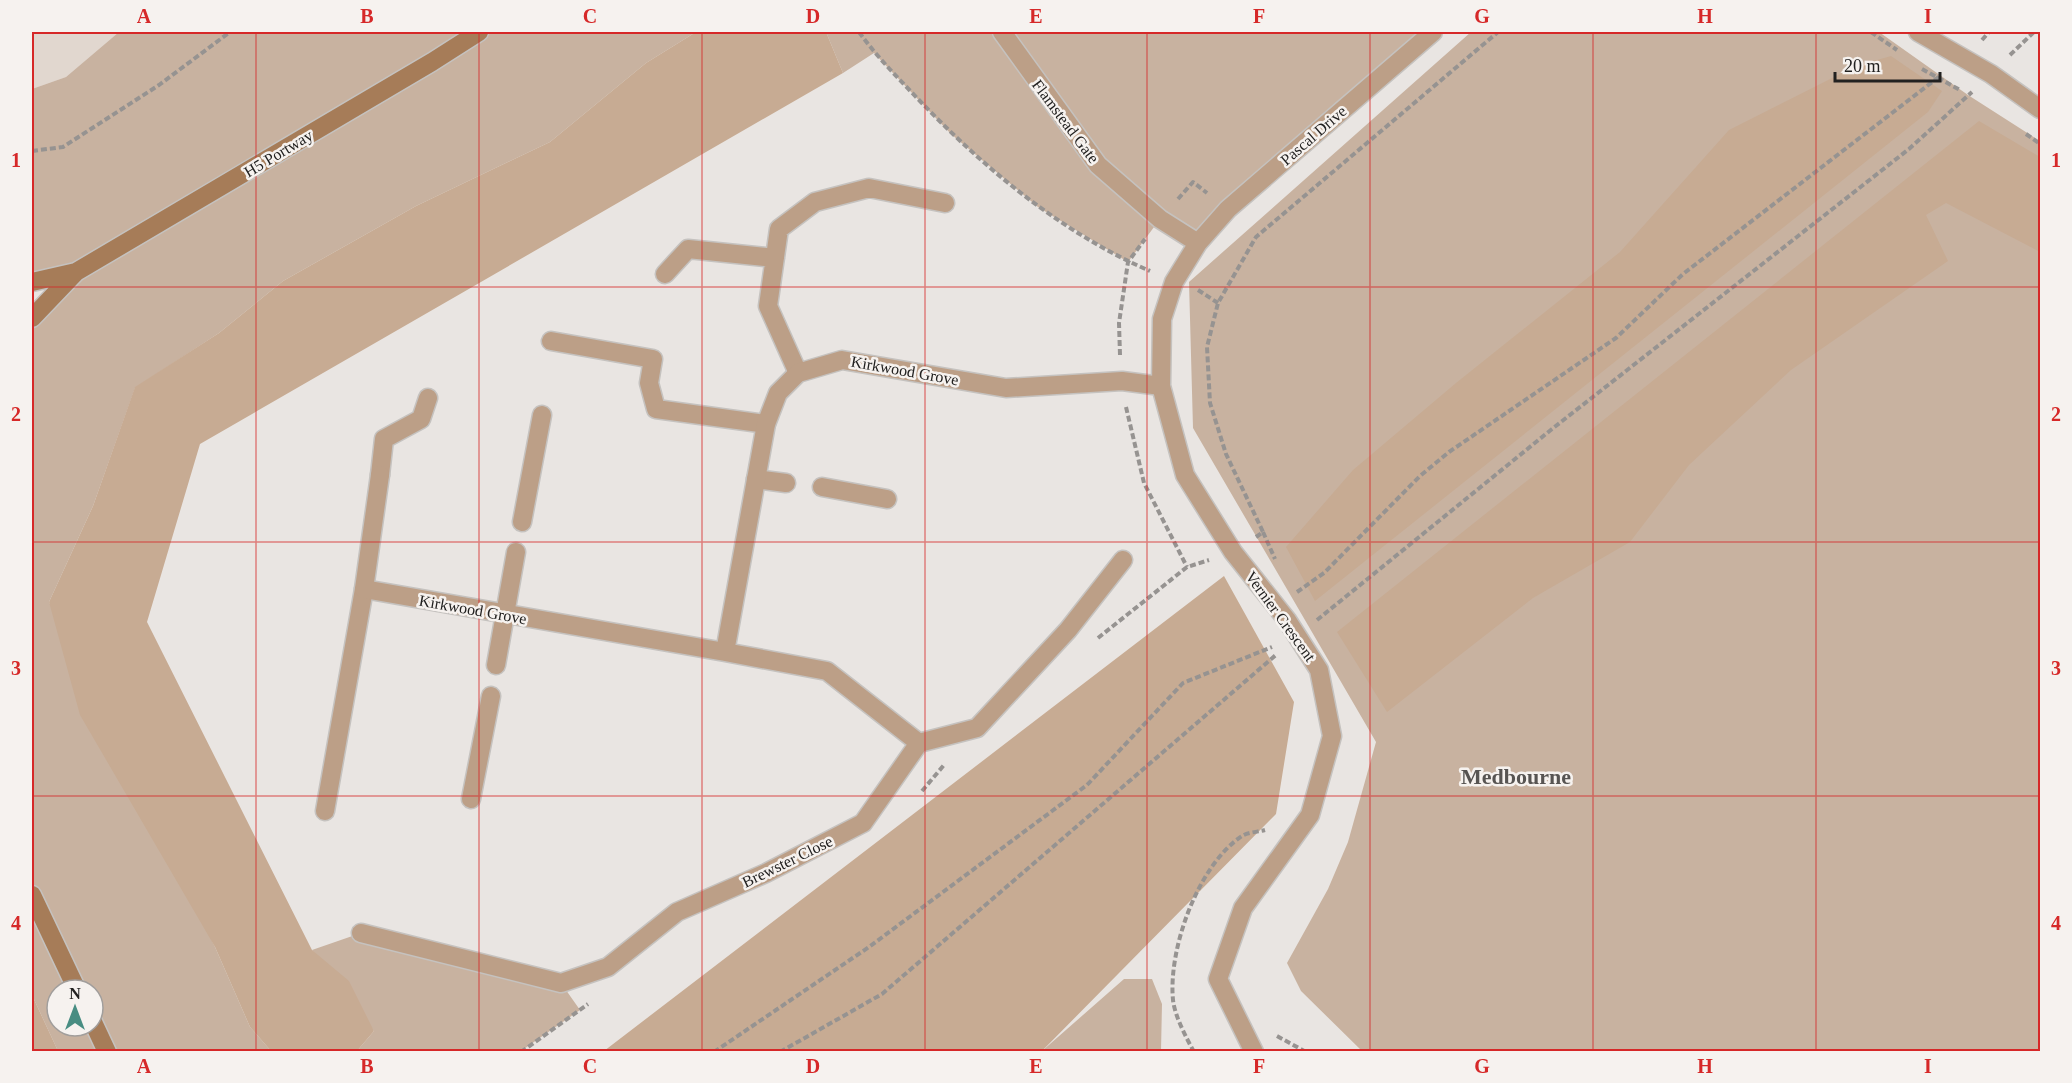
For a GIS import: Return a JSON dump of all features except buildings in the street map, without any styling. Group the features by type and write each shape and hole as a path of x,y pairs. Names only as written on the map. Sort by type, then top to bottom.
{"street":[{"name":"H5 Portway","path":"32,318 76,272 479,32"},
{"name":"Flamstead Gate","path":"1002,32 1098,165 1160,219 1198,243"},
{"name":"Pascal Drive","path":"1198,243 1228,209 1433,32"},
{"path":"1918,32 1991,74 2040,110"},
{"path":"798,374 768,306 779,230 815,202 869,188 945,203"},
{"name":"Vernier Crescent","path":"1198,243 1174,282 1162,319 1161,386 1185,475 1233,552 1287,620 1319,670 1332,736 1310,815 1243,908 1218,979 1254,1052"},
{"path":"665,274 688,249 775,258"},
{"name":"H5 Portway","path":"32,282 76,272"},
{"path":"551,341 653,359 650,383 656,410 766,424"},
{"name":"Kirkwood Grove","path":"725,652 766,424 778,393 798,374 842,360 1006,388 1122,381 1161,386"},
{"path":"325,811 364,590 384,439 421,419 428,398"},
{"path":"522,522 542,415"},
{"path":"756,479 786,483"},
{"path":"822,487 887,499"},
{"path":"496,665 516,552"},
{"path":"919,743 977,728 1068,630 1123,560"},
{"name":"Kirkwood Grove","path":"364,590 827,671 919,743"},
{"path":"471,799 491,696"},
{"name":"Brewster Close","path":"361,933 561,983 608,967 677,912 766,873 863,823 919,743"},
{"path":"32,895 71,978"},
{"path":"100,1038 107,1052"}],"path":[{"path":"32,151 63,147 159,85 230,32"},
{"path":"859,32 874,53 968,148 1038,207 1128,262 1194,288 1218,303 1256,237 1498,32"},
{"path":"780,1052 882,994 1298,636 1552,429 1909,149 2034,32"},
{"path":"714,1052 869,947 1087,785 1183,683 1277,645 1297,592 1324,573 1420,476 1449,452 1616,338 1683,274 1937,79 1977,101"},
{"path":"2022,132 2040,144"},
{"path":"1128,262 1119,323 1122,381 1144,483 1187,567"},
{"path":"1194,1052 1173,1001 1177,945 1192,901 1215,862 1243,835 1273,829 1297,834"}],"shaded area":[{"path":"32,32 119,32 66,77 32,89"},
{"path":"119,32 696,32 646,63 550,142 416,206 283,281 219,333 135,388 93,506 49,602 215,947 250,1027 271,1051 58,1051 52,1038 105,1038 105,978 45,978 45,1023 32,995 32,318 75,273 32,282 32,89 66,77"},
{"path":"696,32 826,32 843,73 200,444 147,622 312,950 349,981 374,1031 357,1051 271,1051 250,1027 215,947 80,715 49,602 93,506 135,387 219,333 283,281 416,206 550,142 646,63"},
{"path":"826,32 1433,32 1198,243 1160,219 1128,262 1038,207 951,134 874,53 843,73"},
{"path":"1471,32 1879,32 1968,95 2040,141 2040,1051 1362,1051 1301,991 1287,963 1328,889 1348,842 1376,742 1193,428 1189,282"},
{"path":"1891,56 1942,91 1928,112 1315,601 1286,547 1353,470 1456,383 1620,252 1729,130 1856,66"},
{"path":"1979,121 2040,157 2040,252 1946,203 1926,215 1948,261 1791,370 1689,465 1630,542 1533,598 1387,712 1337,632"},
{"path":"1224,576 1294,702 1276,814 1042,1051 604,1051"},
{"path":"361,933 561,983 580,1010 521,1051 357,1051 374,1031 312,950"},
{"path":"1124,979 1152,979 1162,1004 1161,1051 1042,1051"},
{"path":"32,995 45,1023 45,1038 52,1038 58,1051 32,1051"}],"district":[{"name":"Medbourne","path":"1516,776"}]}
